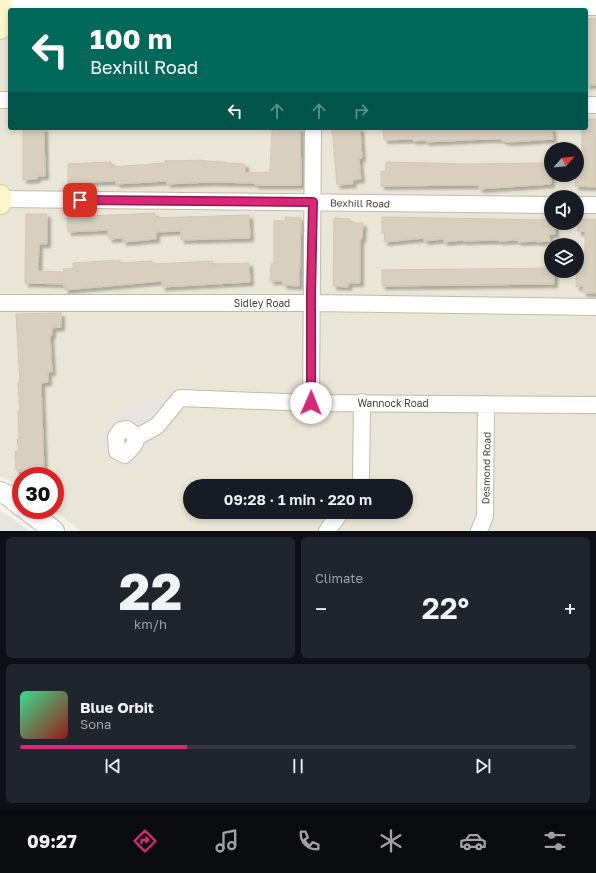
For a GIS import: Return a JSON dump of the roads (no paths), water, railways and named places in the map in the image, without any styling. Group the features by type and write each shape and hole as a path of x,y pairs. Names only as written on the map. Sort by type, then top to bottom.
{"main road":[{"path":"0,28 1,0"},
{"path":"0,196 0,203"}],"street":[{"path":"1,0 314,5 472,3 596,7"},
{"path":"311,403 313,130"},
{"name":"Bexhill Road","path":"0,199 544,205"},
{"path":"584,205 596,206"},
{"name":"Sidley Road","path":"0,303 312,303 596,306"},
{"name":"Wannock Road","path":"137,437 157,426 180,398 311,403 362,402 596,405"},
{"path":"361,479 362,402"},
{"name":"Desmond Road","path":"479,531 485,516 486,404"},
{"path":"0,492 12,498"},
{"path":"39,519 54,531"},
{"path":"326,531 335,519"}]}
